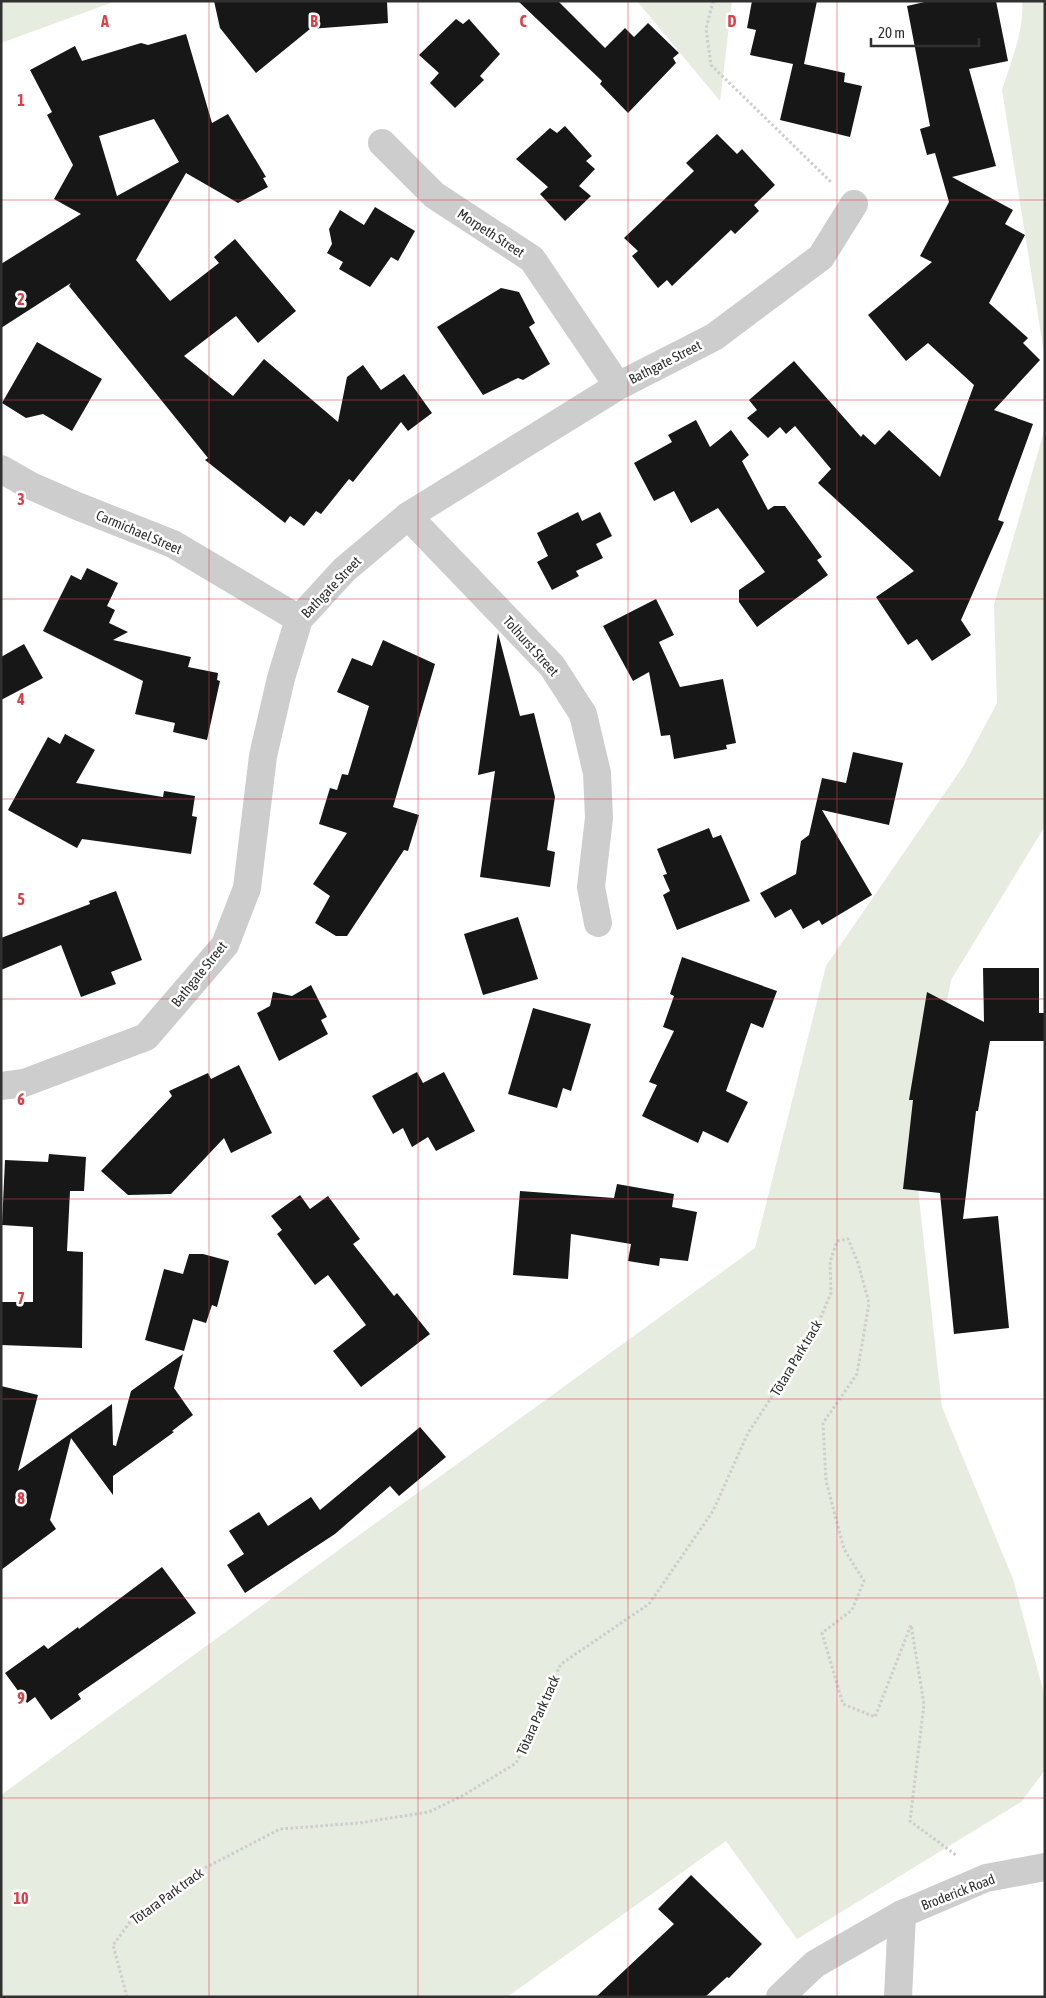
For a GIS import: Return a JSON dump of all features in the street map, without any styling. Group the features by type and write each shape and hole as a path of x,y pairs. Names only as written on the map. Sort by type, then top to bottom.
{"street":[{"name":"Morpeth Street","path":"382,143 434,195 532,259 618,386"},
{"name":"Bathgate Street","path":"1,1086 24,1083 146,1037 225,945 247,888 263,756 280,678 299,619 344,570 408,516 618,386 714,337 821,257 854,204"},
{"name":"Carmichael Street","path":"1,469 29,485 77,506 173,544 299,619"},
{"name":"Tolhurst Street","path":"408,516 552,666 584,714 597,772 599,818 591,887 598,923"},
{"name":"Broderick Road","path":"780,1997 815,1964 902,1914 986,1878 1045,1866"},
{"path":"898,1997 902,1914"}],"path":[{"path":"713,1 706,29 711,65 854,204"},
{"name":"Tōtara Park track","path":"127,1997 113,1945 130,1922 201,1870 280,1829 358,1823 429,1812 464,1795 516,1763 534,1729 546,1695 561,1664 649,1604 713,1511 748,1433 815,1331 831,1293 830,1262 837,1241 848,1240 858,1263 869,1303 857,1374 824,1423 826,1481 844,1549 864,1581 852,1610 822,1634 842,1704 875,1717 911,1625 924,1704 910,1821 986,1878"}],"shaded area":[{"path":"1,1 116,1 1,43"},
{"path":"637,1 732,1 720,101"},
{"path":"1022,1 1045,1 1045,359 1002,90 1019,34"},
{"path":"1045,428 1045,826 951,980 915,1162 942,1407 1013,1579 1045,1697 1045,1770 1021,1802 797,1939 726,1841 507,1997 1,1997 1,1795 755,1248 826,966 964,765 997,703 994,605"}],"building":[{"path":"214,1 387,1 388,23 310,29 256,73 220,28"},
{"path":"518,1 558,1 605,48 625,28 634,37 648,23 679,53 673,58 676,63 628,113 600,84 602,81"},
{"path":"752,1 817,1 804,64 845,73 844,82 862,86 850,137 780,120 793,64 750,55 756,30 747,28"},
{"path":"929,1 996,1 1008,61 969,69 996,166 952,177 1013,210 1005,224 1025,235 989,303 1028,338 1023,343 1040,360 994,410 1033,424 998,520 1004,522 961,620 971,635 932,661 917,639 908,645 876,597 914,571 818,483 831,469 795,426 786,434 780,427 768,438 747,418 757,410 749,400 794,361 861,437 863,434 875,445 889,430 940,477 974,385 928,343 906,361 868,315 932,262 920,256 949,202 935,153 927,155 920,129 930,126 907,6"},
{"path":"456,19 463,24 469,19 500,54 480,76 484,80 455,108 430,83 439,73 419,55"},
{"path":"186,34 212,123 228,114 266,177 263,178 268,187 238,203 186,173 136,260 170,301 219,263 214,257 235,239 296,311 258,343 236,316 184,356 233,396 264,359 338,422 347,377 363,365 381,390 404,374 432,413 408,431 401,422 353,482 349,479 321,514 316,511 304,526 290,516 285,523 205,460 208,458 69,286 71,283 1,328 1,264 81,214 54,199 73,165 47,115 52,112 30,70 75,46 82,61 141,43 148,45","holes":["154,119 179,162 117,196 99,136"]},
{"path":"565,126 592,156 586,161 595,169 579,186 591,196 565,221 540,194 548,187 516,159 550,128 557,133"},
{"path":"717,134 737,154 742,149 775,185 754,205 759,211 735,234 731,230 672,286 667,280 658,288 632,256 638,251 624,238 694,171 686,163"},
{"path":"375,207 415,231 398,261 391,257 370,287 339,269 343,262 327,253 332,244 329,229 340,210 364,225"},
{"path":"501,288 519,292 535,323 529,327 550,364 523,380 518,378 483,395 437,327"},
{"path":"37,342 102,379 72,431 43,414 26,418 2,403"},
{"path":"696,420 710,447 731,430 749,455 742,461 768,510 774,506 785,506 822,557 817,560 828,575 757,627 739,602 739,590 765,572 718,508 691,523 674,491 654,501 634,463 672,442 668,435"},
{"path":"578,512 582,521 600,512 612,536 596,544 603,558 576,571 579,576 552,590 537,562 548,556 537,533"},
{"path":"87,568 118,583 107,606 115,610 109,623 128,632 113,640 191,657 188,667 218,673 217,680 220,681 207,740 173,732 175,723 135,714 143,681 43,631 71,575 81,580"},
{"path":"656,599 674,635 659,642 680,687 723,679 736,743 726,745 727,749 674,759 670,735 661,736 649,672 633,681 603,626"},
{"path":"498,633 520,716 534,713 555,797 547,850 555,852 550,887 480,877 495,771 478,775"},
{"path":"383,640 435,664 393,807 419,815 408,851 404,850 347,936 336,936 315,923 330,896 313,884 347,833 319,824 330,788 337,790 342,774 348,775 369,706 337,692 352,658 372,666"},
{"path":"24,644 43,678 1,700 1,657"},
{"path":"65,734 95,750 76,783 163,797 164,791 195,796 192,816 197,817 191,854 82,839 77,848 8,810 48,737 60,744"},
{"path":"853,752 903,763 889,825 822,810 872,895 822,925 819,920 803,929 791,909 775,918 760,893 796,874 801,841 809,835 822,778 846,783"},
{"path":"709,828 713,838 721,835 750,901 677,930 663,895 670,891 663,875 667,874 657,849"},
{"path":"116,891 142,960 111,972 116,984 81,997 61,945 1,970 1,938 90,904 89,901"},
{"path":"518,917 538,979 483,995 464,934"},
{"path":"682,957 777,991 763,1028 751,1023 726,1091 748,1102 728,1143 703,1131 698,1143 642,1116 657,1085 649,1082 674,1031 663,1027 674,996 670,994"},
{"path":"983,968 1039,968 1039,1013 1045,1013 1045,1041 990,1041 978,1111 976,1111 963,1219 998,1216 1009,1328 954,1334 940,1193 903,1189 913,1100 909,1100 927,992 984,1022"},
{"path":"311,985 327,1017 321,1020 328,1034 279,1061 257,1013 270,1006 273,992 292,996"},
{"path":"533,1008 591,1024 571,1091 563,1088 557,1108 508,1094"},
{"path":"239,1065 272,1133 231,1153 224,1138 171,1194 128,1195 101,1171 172,1096 169,1091 208,1073 211,1079"},
{"path":"417,1072 423,1083 444,1072 475,1131 436,1151 428,1137 412,1147 403,1128 393,1134 372,1096"},
{"path":"49,1154 86,1157 84,1191 70,1191 67,1251 83,1252 82,1348 1,1345 1,1302 33,1302 33,1227 2,1225 5,1160 48,1162"},
{"path":"617,1184 674,1194 672,1207 697,1212 688,1261 660,1258 659,1266 628,1261 631,1244 571,1234 568,1279 513,1275 520,1191 614,1198"},
{"path":"300,1195 310,1209 328,1196 360,1239 353,1244 394,1296 397,1293 430,1334 361,1387 333,1351 366,1325 328,1275 315,1285 277,1234 282,1230 271,1216"},
{"path":"189,1254 203,1254 229,1261 217,1307 212,1305 206,1323 193,1319 184,1351 145,1340 164,1269 183,1274"},
{"path":"183,1354 174,1388 193,1415 172,1431 174,1432 113,1476 113,1495 71,1438 50,1520 56,1529 1,1570 1,1386 38,1395 18,1471 112,1404 113,1445 116,1446 131,1391"},
{"path":"420,1427 446,1457 399,1496 390,1486 335,1534 245,1593 227,1565 244,1554 229,1531 259,1512 268,1526 311,1497 320,1510"},
{"path":"162,1567 196,1613 78,1694 81,1699 51,1720 35,1697 27,1703 5,1673 44,1645 48,1649 78,1627 79,1629"},
{"path":"691,1875 762,1944 729,1978 727,1977 705,1997 596,1997 674,1924 658,1909"}]}
